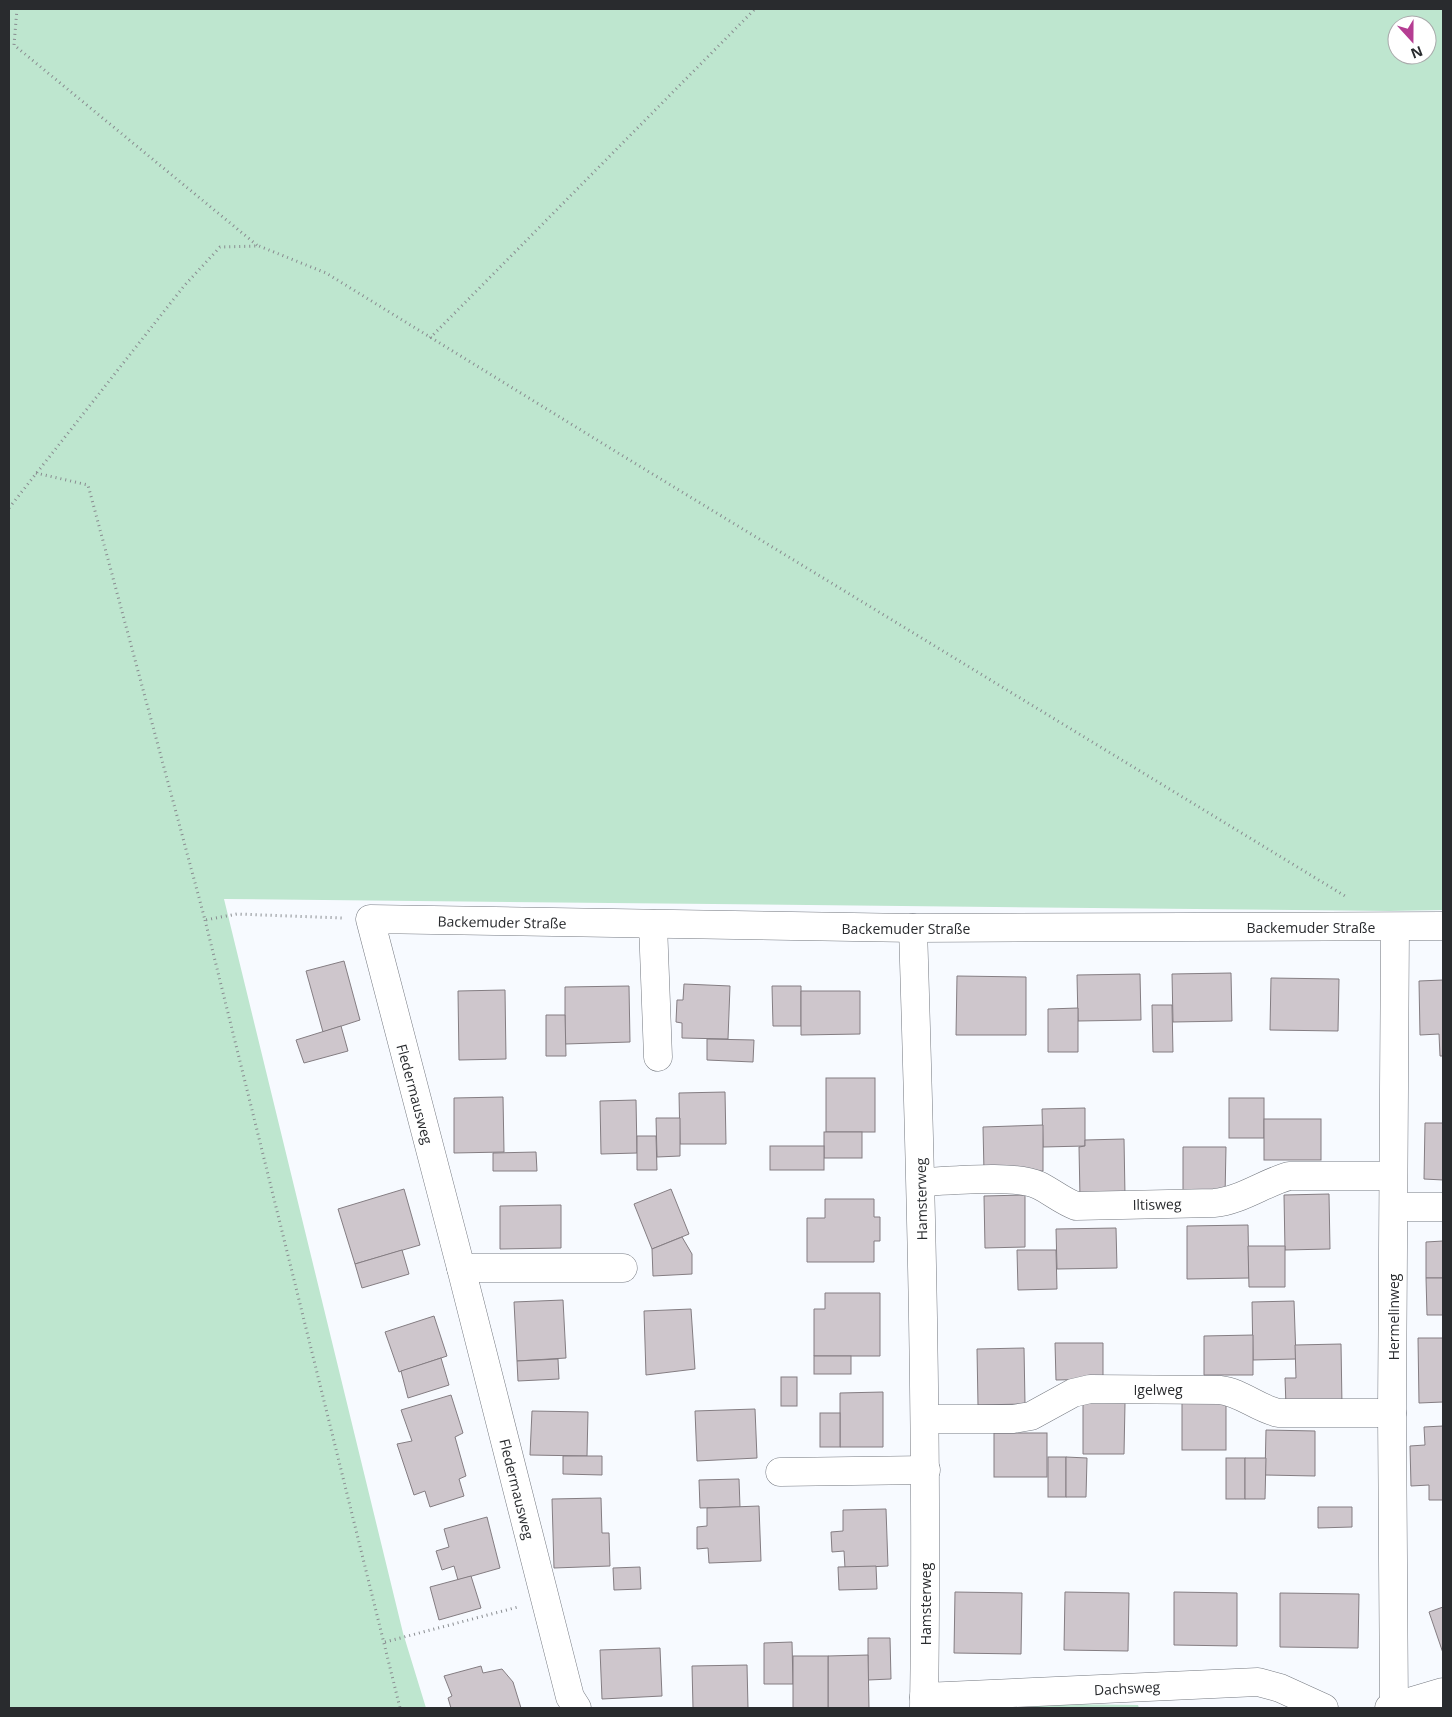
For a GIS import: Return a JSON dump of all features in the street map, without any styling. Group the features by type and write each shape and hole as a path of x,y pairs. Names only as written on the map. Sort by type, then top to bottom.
{"street":[{"name":"Backemuder Straße","path":"370,920 914,928 1443,926"},
{"name":"Fledermausweg","path":"370,920 570,1697 577,1708"},
{"path":"652,924 658,1057"},
{"name":"Hermelinweg","path":"1392,1708 1394,926"},
{"name":"Hamsterweg","path":"914,928 926,1470 924,1703"},
{"name":"Iltisweg","path":"921,1182 1015,1179 1038,1185 1076,1206 1226,1202 1289,1176 1393,1176"},
{"path":"1394,1207 1443,1207"},
{"path":"461,1268 623,1268"},
{"name":"Igelweg","path":"925,1419 1013,1419 1031,1416 1073,1393 1090,1389 1220,1390 1230,1391 1268,1411 1279,1413 1392,1413"},
{"path":"780,1472 926,1470"},
{"name":"Dachsweg","path":"924,1703 1258,1682 1280,1688 1324,1708"},
{"path":"1392,1708 1443,1692"}],"path":[{"path":"17,9 14,45 259,246 326,273 1352,901"},
{"path":"430,338 755,9"},
{"path":"9,508 184,286 220,248 259,246"},
{"path":"36,473 88,485 205,920 400,1708"},
{"path":"205,920 237,914 370,920"},
{"path":"385,1642 545,1599"}],"green space":[{"path":"9,9 1443,9 1443,910 224,899 403,1633 426,1708 9,1708"},
{"path":"977,1703 1138,1705 1139,1708 972,1708"}],"building":[{"path":"344,961 360,1020 323,1032 306,971"},
{"path":"1231,973 1232,1021 1173,1022 1172,974"},
{"path":"1140,974 1141,1020 1078,1021 1077,975"},
{"path":"957,976 1026,977 1026,1035 956,1035"},
{"path":"1271,978 1339,979 1338,1031 1270,1030"},
{"path":"1443,980 1443,1056 1440,1056 1439,1034 1420,1035 1419,981"},
{"path":"684,984 730,986 728,1039 682,1038 682,1023 676,1022 677,1000 683,1000"},
{"path":"629,986 630,1042 565,1044 565,987"},
{"path":"772,986 801,986 801,1026 773,1026"},
{"path":"505,990 506,1059 459,1060 458,991"},
{"path":"801,991 860,991 860,1034 801,1035"},
{"path":"1152,1005 1172,1005 1173,1052 1153,1052"},
{"path":"1078,1008 1078,1052 1048,1052 1048,1009"},
{"path":"546,1015 565,1015 566,1056 546,1056"},
{"path":"341,1026 348,1051 304,1063 296,1040"},
{"path":"707,1039 754,1040 753,1062 707,1060"},
{"path":"826,1078 875,1078 875,1132 826,1132"},
{"path":"725,1092 726,1144 680,1144 679,1093"},
{"path":"503,1097 504,1152 454,1153 454,1098"},
{"path":"1229,1098 1264,1098 1264,1138 1229,1138"},
{"path":"636,1100 637,1153 601,1154 600,1101"},
{"path":"1085,1108 1085,1146 1043,1147 1042,1109"},
{"path":"656,1118 680,1118 680,1156 657,1157"},
{"path":"1264,1119 1321,1119 1321,1160 1264,1160"},
{"path":"1425,1123 1443,1123 1443,1180 1424,1179"},
{"path":"1043,1125 1043,1171 984,1172 983,1127"},
{"path":"824,1132 862,1132 862,1158 824,1158"},
{"path":"637,1136 656,1136 657,1170 637,1170"},
{"path":"1124,1139 1125,1196 1080,1198 1079,1147 1085,1146 1085,1140"},
{"path":"770,1146 824,1146 824,1170 770,1170"},
{"path":"1183,1147 1226,1147 1225,1196 1183,1195"},
{"path":"536,1152 537,1171 493,1171 493,1153"},
{"path":"404,1189 420,1245 355,1264 338,1209"},
{"path":"671,1189 689,1234 652,1249 634,1204"},
{"path":"1329,1194 1330,1249 1285,1250 1284,1195"},
{"path":"1025,1195 1025,1247 985,1248 984,1196"},
{"path":"825,1199 874,1199 874,1217 880,1217 880,1241 874,1241 874,1262 807,1262 807,1218 825,1218"},
{"path":"561,1205 561,1248 500,1249 500,1206"},
{"path":"1248,1225 1249,1278 1187,1279 1187,1226"},
{"path":"1116,1228 1117,1268 1057,1269 1056,1229"},
{"path":"682,1237 692,1254 692,1274 653,1276 652,1249"},
{"path":"1443,1241 1443,1278 1426,1278 1426,1242"},
{"path":"1248,1246 1285,1246 1285,1287 1249,1287"},
{"path":"402,1250 409,1274 362,1288 355,1264"},
{"path":"1017,1250 1056,1250 1057,1289 1018,1290"},
{"path":"1426,1278 1443,1278 1443,1315 1427,1315"},
{"path":"825,1293 880,1293 880,1356 814,1356 814,1309 825,1309"},
{"path":"563,1300 566,1358 517,1361 514,1302"},
{"path":"1294,1301 1296,1359 1253,1360 1252,1302"},
{"path":"691,1309 695,1369 646,1375 644,1311"},
{"path":"434,1316 447,1356 399,1372 385,1332"},
{"path":"1253,1335 1253,1375 1204,1375 1204,1336"},
{"path":"1418,1338 1443,1338 1443,1402 1419,1403"},
{"path":"1055,1343 1103,1343 1103,1379 1056,1380"},
{"path":"1341,1344 1342,1406 1286,1406 1285,1378 1296,1378 1295,1345"},
{"path":"1024,1348 1025,1404 978,1405 977,1349"},
{"path":"814,1356 851,1356 851,1374 814,1374"},
{"path":"441,1358 449,1385 408,1398 401,1371"},
{"path":"558,1359 559,1379 518,1381 517,1361"},
{"path":"781,1377 797,1377 797,1406 781,1406"},
{"path":"883,1392 883,1447 840,1447 840,1393"},
{"path":"451,1395 463,1433 455,1437 466,1476 459,1479 464,1496 430,1507 425,1491 414,1495 397,1444 412,1441 401,1410"},
{"path":"1083,1402 1125,1403 1124,1454 1083,1454"},
{"path":"1182,1402 1226,1402 1226,1450 1182,1450"},
{"path":"755,1409 757,1458 697,1461 695,1411"},
{"path":"532,1411 588,1412 587,1456 530,1455"},
{"path":"820,1413 840,1413 840,1447 820,1447"},
{"path":"1443,1426 1443,1500 1429,1500 1429,1485 1411,1486 1410,1446 1425,1445 1424,1427"},
{"path":"1266,1430 1315,1431 1315,1476 1265,1475"},
{"path":"994,1433 1047,1433 1047,1477 994,1477"},
{"path":"563,1456 602,1456 602,1475 563,1474"},
{"path":"1048,1457 1066,1457 1066,1497 1048,1497"},
{"path":"1066,1457 1087,1458 1086,1497 1066,1497"},
{"path":"1226,1458 1245,1458 1245,1499 1226,1499"},
{"path":"1245,1458 1266,1458 1265,1499 1245,1499"},
{"path":"739,1479 740,1507 700,1508 699,1480"},
{"path":"601,1498 602,1533 609,1533 610,1566 554,1568 552,1499"},
{"path":"759,1506 761,1561 709,1563 708,1548 697,1549 697,1527 707,1526 707,1508"},
{"path":"1318,1507 1352,1507 1352,1527 1318,1528"},
{"path":"886,1509 888,1566 845,1568 844,1551 832,1552 831,1532 843,1531 843,1510"},
{"path":"487,1517 500,1568 458,1580 454,1566 442,1570 436,1551 449,1547 444,1529"},
{"path":"876,1566 877,1589 839,1590 838,1567"},
{"path":"640,1567 641,1589 614,1590 613,1568"},
{"path":"471,1576 481,1608 439,1620 430,1587"},
{"path":"955,1592 1022,1593 1021,1654 954,1653"},
{"path":"1065,1592 1129,1593 1128,1651 1064,1650"},
{"path":"1174,1592 1237,1593 1237,1646 1174,1645"},
{"path":"1280,1593 1359,1594 1358,1648 1280,1647"},
{"path":"1443,1607 1443,1653 1429,1612"},
{"path":"868,1638 890,1638 891,1679 868,1680"},
{"path":"792,1642 793,1684 764,1684 764,1643"},
{"path":"660,1648 662,1696 602,1699 600,1650"},
{"path":"868,1655 869,1708 828,1708 828,1656"},
{"path":"793,1656 828,1656 828,1708 793,1708"},
{"path":"747,1665 748,1708 693,1708 692,1666"},
{"path":"481,1666 483,1673 502,1669 513,1682 521,1708 451,1708 448,1698 452,1696 444,1676"}]}
